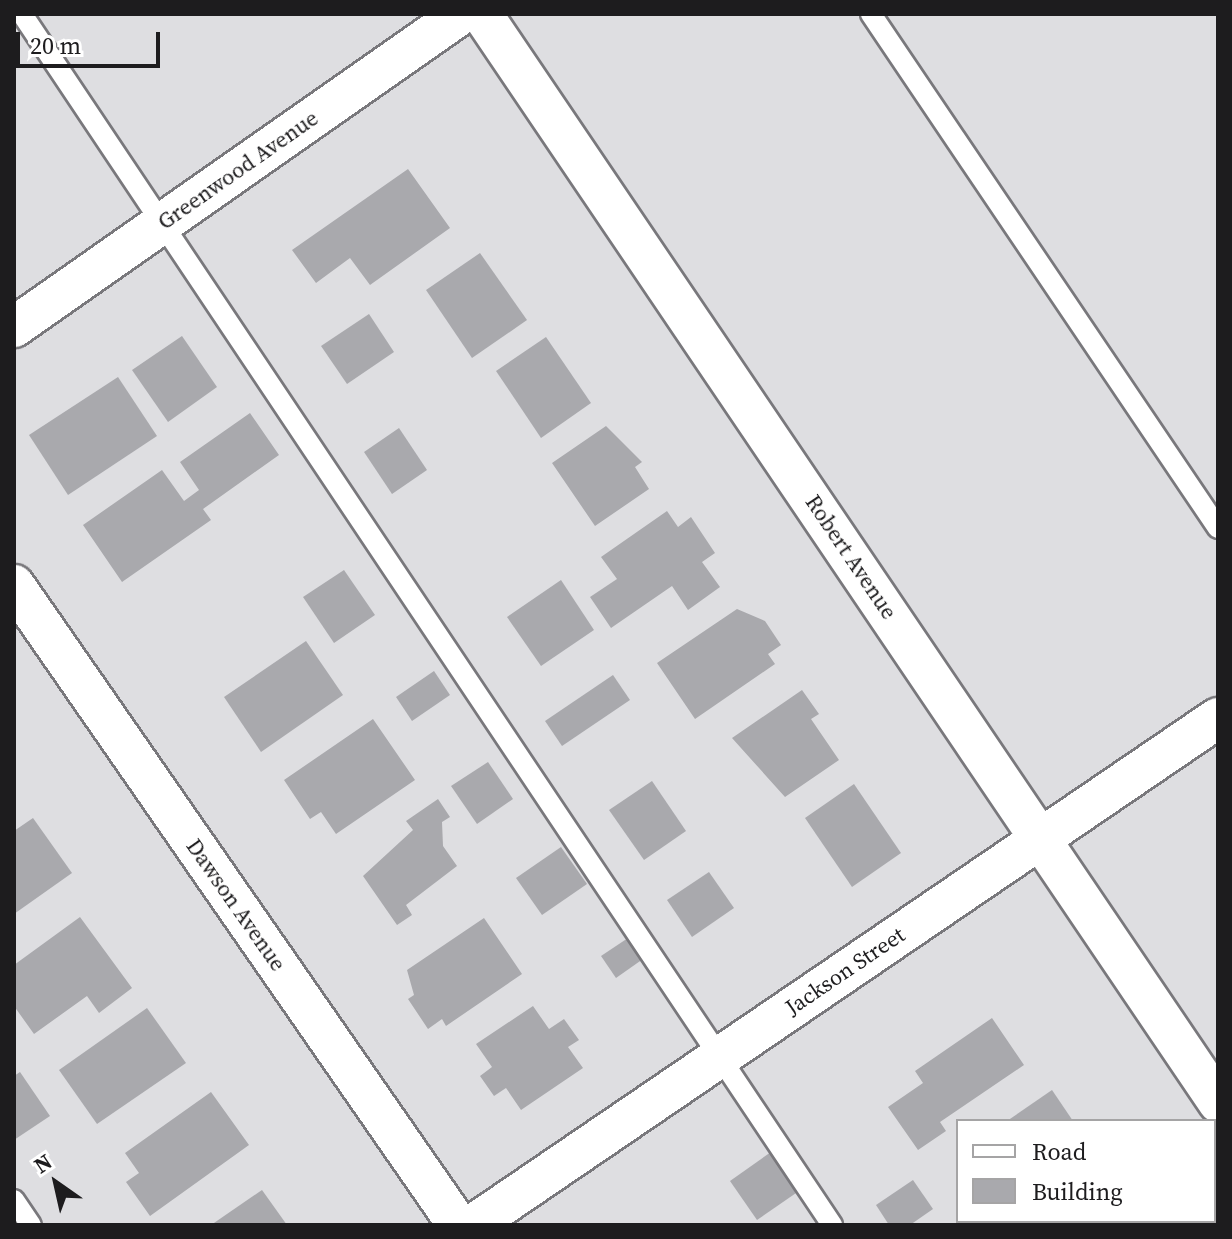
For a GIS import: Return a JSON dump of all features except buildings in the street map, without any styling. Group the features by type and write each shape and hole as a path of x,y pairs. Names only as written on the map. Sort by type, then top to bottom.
{"street":[{"name":"Greenwood Avenue","path":"14,327 461,14"},
{"name":"Robert Avenue","path":"482,14 1218,1102"},
{"name":"Dawson Avenue","path":"14,585 458,1225"},
{"name":"Jackson Street","path":"473,1225 1218,718"}],"lane":[{"path":"22,14 832,1225"},
{"path":"871,14 1218,528"},
{"path":"14,1200 31,1225"}]}
